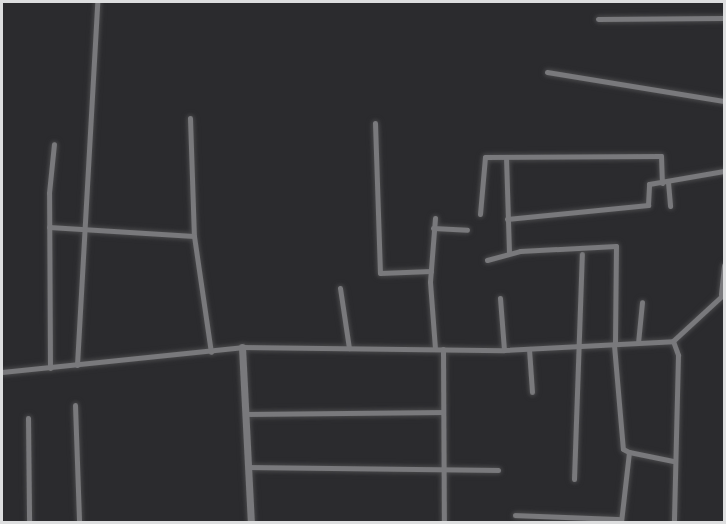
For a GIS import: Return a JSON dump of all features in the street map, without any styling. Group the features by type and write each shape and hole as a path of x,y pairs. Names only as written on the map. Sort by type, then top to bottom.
{"street":[{"path":"77,365 97,2"},
{"path":"598,19 724,18"},
{"path":"547,72 724,101"},
{"path":"190,118 194,236 211,352"},
{"path":"375,123 380,273 431,271"},
{"path":"50,368 49,227 54,144"},
{"path":"480,214 483,159 506,158 661,156 670,206"},
{"path":"506,158 509,253"},
{"path":"507,219 648,205 648,184 724,171"},
{"path":"435,218 431,271 435,348"},
{"path":"49,227 194,236"},
{"path":"433,228 467,230"},
{"path":"487,260 509,253 616,246 614,344 623,448 629,452 673,461"},
{"path":"574,479 582,254"},
{"path":"2,372 242,347 504,350 673,341 723,294 724,265"},
{"path":"340,288 349,348"},
{"path":"500,298 504,350"},
{"path":"638,343 642,302"},
{"path":"673,341 678,355 673,461 674,522"},
{"path":"242,347 249,414 251,522"},
{"path":"443,349 444,522"},
{"path":"529,349 532,392"},
{"path":"75,405 78,522"},
{"path":"249,414 443,412"},
{"path":"28,418 29,522"},
{"path":"515,515 621,521 629,452"},
{"path":"249,467 498,470"}]}
